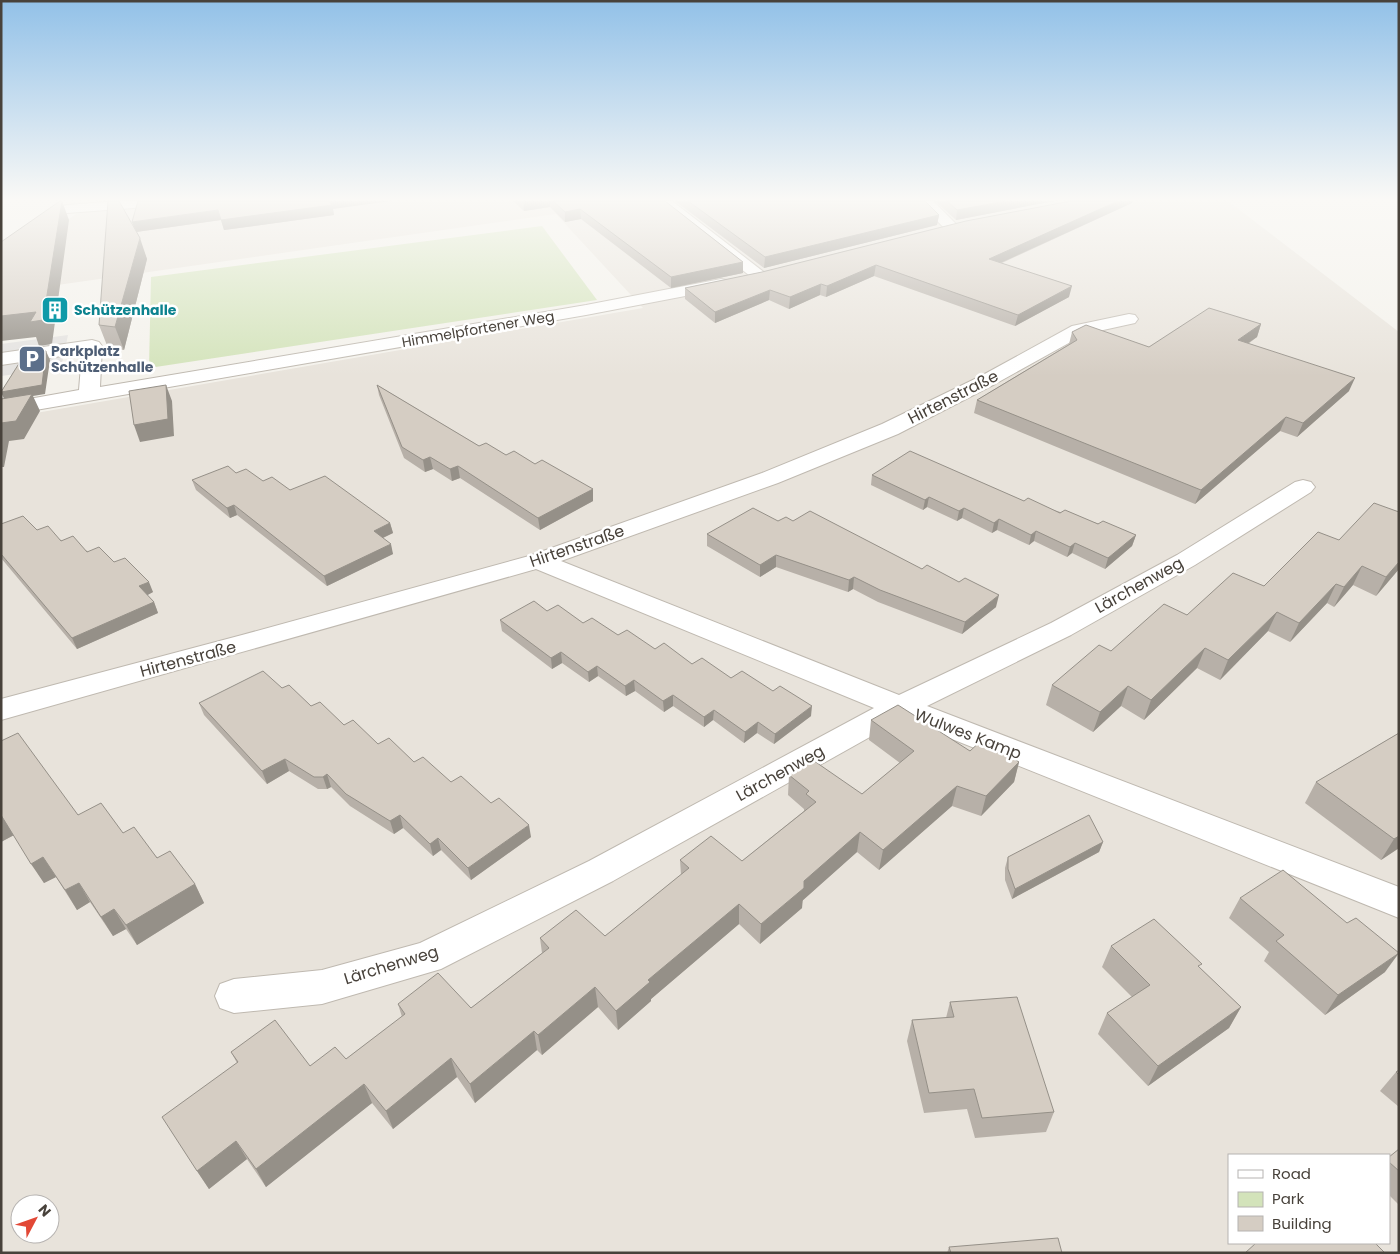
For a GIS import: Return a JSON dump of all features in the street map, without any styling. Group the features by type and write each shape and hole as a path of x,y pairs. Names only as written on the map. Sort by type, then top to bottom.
{"street":[{"path":"739,260 761,276"},
{"name":"Himmelpfortener Weg","path":"1,410 586,310 780,271"},
{"name":"Hirtenstraße","path":"1,710 538,561 778,474 890,429 988,380 1078,330 1129,319"},
{"path":"1,359 92,346 89,395"},
{"name":"Lärchenweg","path":"234,996 322,987 428,957 601,871 900,708 1061,629 1186,560 1303,487"},
{"name":"Wulwes Kamp","path":"538,561 900,708 1399,903"}],"shaded area":[{"path":"8,260 236,260 1,293 1,264"},
{"path":"598,260 1304,260 1399,332 1399,1253 1,1253 1,419 643,308"},
{"name":"Parkplatz Schützenhalle","path":"68,335 61,368 1,376 1,344"}],"green space":[{"path":"285,260 567,260 597,300 149,368 151,277"}],"building":[{"path":"1,260 53,260 43,320 30,322 36,312 1,316"},
{"path":"104,260 134,260 115,327 99,325"},
{"path":"648,260 740,260 743,262 671,277"},
{"path":"812,260 991,260 1072,286 1018,315 876,265 827,286 821,284 790,297 770,290 715,312 685,288"},
{"path":"1209,308 1261,324 1238,340 1355,378 1303,423 1286,417 1201,490 977,400 1077,340 1072,332 1086,325 1149,347"},
{"path":"46,351 42,385 1,392 25,354"},
{"path":"166,385 168,419 134,425 129,391"},
{"path":"377,385 479,446 486,443 506,455 514,451 535,464 542,460 593,489 538,518 458,466 450,469 430,457 423,460 402,447"},
{"path":"32,394 16,421 1,423 1,399"},
{"path":"910,451 1024,501 1028,498 1060,513 1065,510 1098,524 1103,521 1136,535 1108,558 1075,543 1070,547 1036,531 1031,535 999,519 994,523 964,508 959,511 929,497 925,500 872,475"},
{"path":"228,466 236,473 246,469 263,481 272,477 290,490 325,476 390,523 374,531 391,544 324,576 234,505 227,508 192,480"},
{"path":"1374,503 1399,512 1399,562 1386,577 1362,566 1344,587 1336,584 1299,623 1277,612 1228,660 1205,648 1151,700 1128,686 1100,712 1052,685 1099,645 1111,651 1164,604 1187,615 1233,573 1264,586 1318,532 1339,540"},
{"path":"753,508 778,521 786,517 793,521 810,511 922,569 927,565 959,582 965,578 999,595 965,622 880,590 854,577 849,580 776,555 760,565 707,534"},
{"path":"23,516 37,530 48,526 61,541 73,536 87,552 99,547 114,562 125,558 149,582 139,586 154,602 72,638 1,554 1,524"},
{"path":"534,601 547,611 558,605 583,623 592,618 618,635 627,630 655,649 664,643 692,664 702,658 731,678 742,671 773,691 780,686 812,706 775,734 758,722 745,732 714,710 704,717 673,695 663,701 634,680 625,686 597,666 588,672 561,652 551,658 500,620"},
{"path":"263,671 282,688 289,685 311,706 320,702 344,725 353,720 378,744 389,738 414,762 423,757 451,782 461,776 491,803 499,798 529,825 468,868 438,838 430,844 400,815 390,821 346,794 327,774 323,777 314,777 285,759 262,771 199,703"},
{"path":"898,705 970,751 983,739 1019,762 986,796 957,786 883,850 860,832 804,881 804,888 761,924 739,904 648,980 650,982 616,1011 595,987 538,1035 534,1031 470,1084 451,1058 386,1111 364,1084 256,1169 236,1141 197,1171 162,1117 238,1062 231,1052 275,1020 310,1066 335,1047 346,1059 405,1014 398,1004 438,973 471,1008 549,948 540,938 576,910 605,936 689,868 680,860 711,836 742,861 816,802 806,794 809,791 789,775 807,756 862,794 914,751 871,720"},
{"path":"18,733 78,815 101,803 123,833 134,827 157,858 170,851 195,884 126,925 114,909 101,917 79,883 65,890 43,857 31,864 1,815 1,741"},
{"path":"1399,733 1399,836 1394,839 1316,782"},
{"path":"1089,815 1103,842 1015,889 1008,869 1008,857"},
{"path":"1283,870 1347,923 1356,918 1399,953 1338,995 1276,941 1284,935 1240,898"},
{"path":"1154,919 1202,964 1198,966 1241,1007 1158,1066 1107,1013 1150,985 1111,946"},
{"path":"1017,997 1054,1112 982,1118 974,1089 929,1093 912,1020 954,1017 950,1002"},
{"path":"1399,1149 1399,1171 1390,1163 1390,1156"},
{"path":"1058,1238 1062,1253 951,1253 949,1247"},
{"path":"1255,1244 1376,1244 1385,1253 1245,1253"}],"place":[{"name":"Schützenhalle","path":"55,310"},
{"name":"Parkplatz Schützenhalle","path":"32,359"}]}
